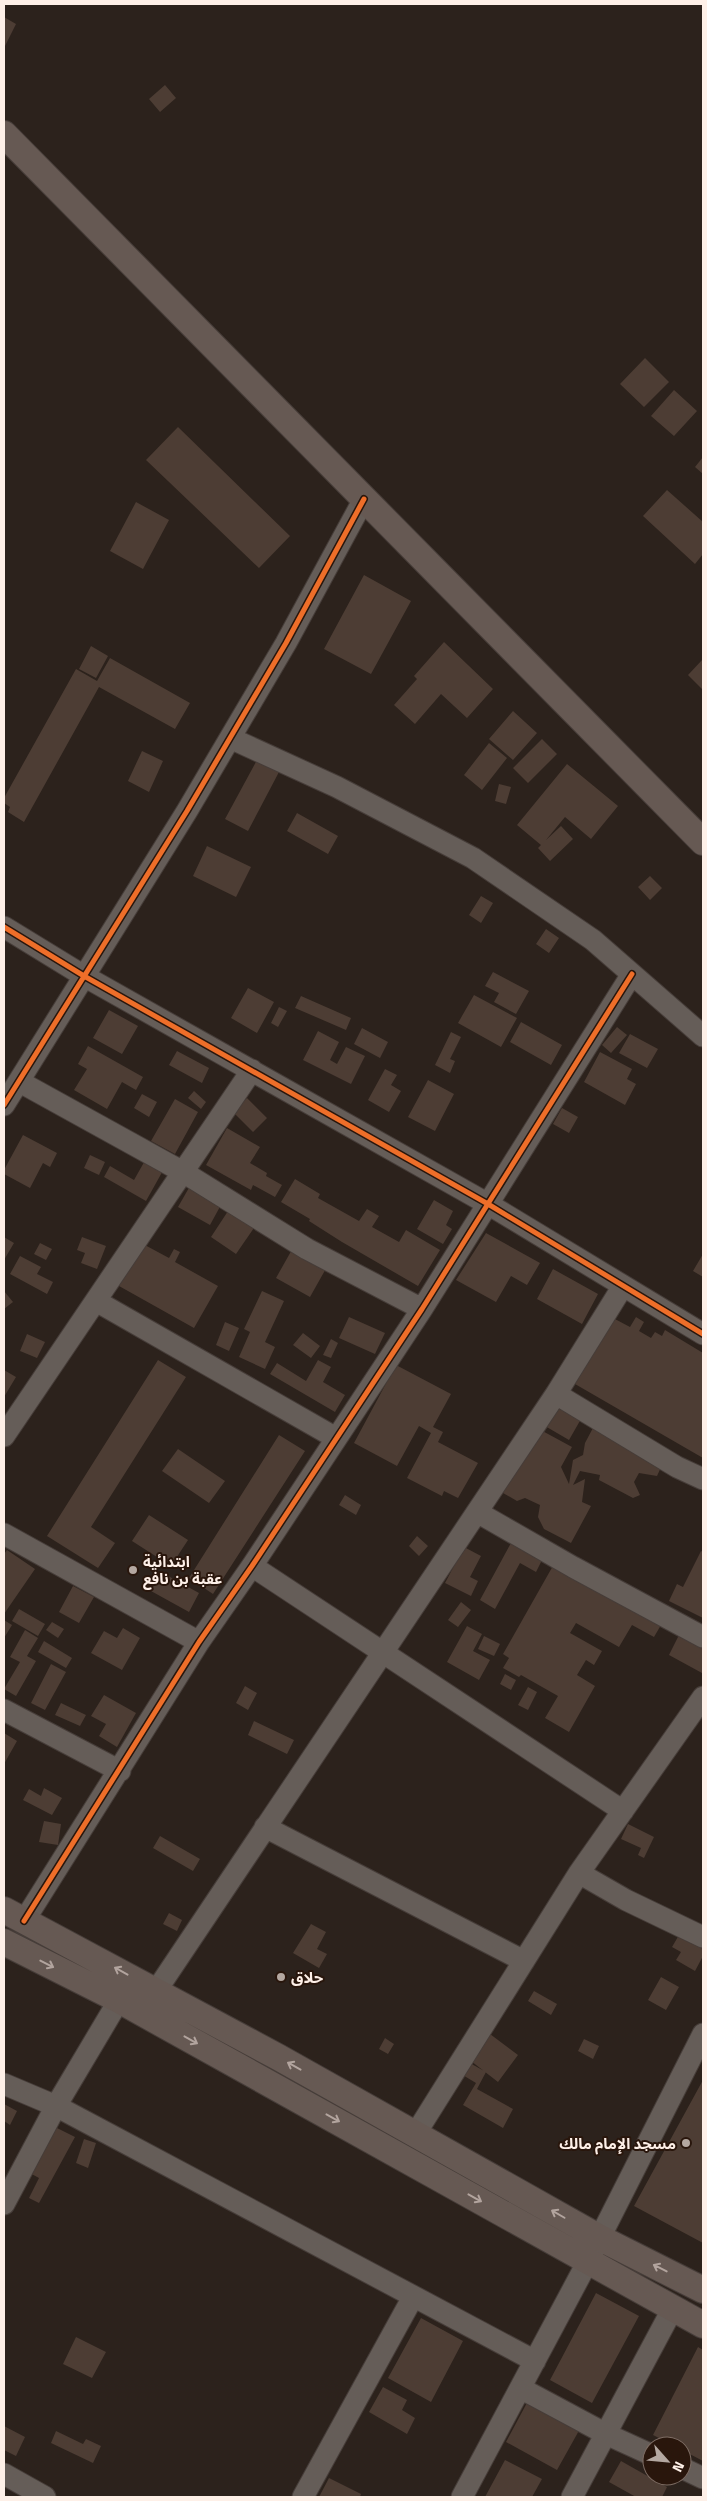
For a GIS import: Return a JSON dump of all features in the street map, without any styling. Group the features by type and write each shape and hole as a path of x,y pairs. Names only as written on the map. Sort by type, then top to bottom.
{"main road":[{"path":"4,134 703,861"},
{"path":"4,156 703,842"},
{"path":"14,1916 416,2133 600,2238 703,2290"},
{"path":"4,1942 119,2000 703,2325"}],"street":[{"path":"4,1105 20,1082 230,738 286,643 360,506"},
{"path":"230,738 337,786 473,858 593,940 703,1036"},
{"path":"4,927 84,976 488,1204 703,1334"},
{"path":"14,1916 120,1771 199,1642 252,1566 422,1309 632,974"},
{"path":"4,1436 252,1070"},
{"path":"20,1082 183,1172 307,1248 422,1309"},
{"path":"156,1991 382,1651 478,1512 556,1394 623,1286"},
{"path":"96,1301 336,1438"},
{"path":"556,1394 677,1467 703,1479"},
{"path":"478,1512 573,1567 703,1637"},
{"path":"4,1534 199,1642"},
{"path":"252,1566 623,1811"},
{"path":"416,2133 579,1873 703,1697"},
{"path":"4,1710 120,1771"},
{"path":"265,1827 524,1961"},
{"path":"579,1873 626,1900 703,1936"},
{"path":"4,2204 56,2106 119,2000"},
{"path":"462,2497 522,2389 703,2034"},
{"path":"4,2084 56,2106 535,2361"},
{"path":"303,2497 413,2297"},
{"path":"572,2497 673,2308"},
{"path":"522,2389 606,2434 642,2450"},
{"path":"6,2480 45,2497"}],"building":[{"path":"4,17 16,24 5,46 4,45"},
{"path":"165,85 176,98 160,112 149,99"},
{"path":"645,358 669,382 644,407 620,384"},
{"path":"674,390 697,411 674,436 651,416"},
{"path":"178,427 290,536 259,568 146,460"},
{"path":"703,457 703,474 695,467"},
{"path":"667,490 703,522 703,554 695,564 643,516"},
{"path":"136,502 169,520 143,569 110,551"},
{"path":"364,575 411,601 371,674 324,649"},
{"path":"444,642 493,689 467,718 441,694 415,724 394,705 417,679 414,676"},
{"path":"91,646 108,656 96,678 79,669"},
{"path":"110,658 190,703 175,729 99,687 24,822 8,812 10,807 4,803 4,798 76,669 97,681"},
{"path":"703,659 703,690 688,675"},
{"path":"513,711 537,733 513,760 489,739"},
{"path":"542,739 557,754 528,783 513,768"},
{"path":"489,743 507,758 482,790 464,775"},
{"path":"142,751 163,761 149,792 128,781"},
{"path":"257,760 279,772 248,831 225,819"},
{"path":"567,764 618,806 591,839 565,817 546,840 561,826 573,839 550,861 538,848 541,845 517,825"},
{"path":"499,784 511,787 506,804 495,801"},
{"path":"297,813 338,836 328,854 287,831"},
{"path":"207,846 251,867 236,897 193,876"},
{"path":"650,876 662,888 650,900 638,887"},
{"path":"481,896 493,903 481,923 469,915"},
{"path":"546,929 559,938 549,953 536,944"},
{"path":"493,972 529,991 516,1014 494,1002 499,993 485,986"},
{"path":"248,988 274,1002 257,1033 231,1018"},
{"path":"474,995 517,1018 501,1047 458,1023"},
{"path":"301,996 351,1018 346,1030 295,1008"},
{"path":"279,1007 287,1011 278,1027 271,1023"},
{"path":"109,1010 138,1026 122,1054 93,1038"},
{"path":"521,1022 562,1045 551,1065 510,1042"},
{"path":"617,1027 627,1035 611,1053 602,1045"},
{"path":"362,1028 388,1042 380,1058 354,1044"},
{"path":"318,1031 339,1042 330,1060 337,1064 346,1047 365,1056 351,1084 303,1060"},
{"path":"451,1032 461,1037 450,1059 455,1061 450,1073 435,1065"},
{"path":"630,1034 658,1049 647,1068 619,1053"},
{"path":"88,1046 143,1077 136,1090 122,1082 107,1109 74,1090 87,1069 78,1064"},
{"path":"177,1051 209,1068 202,1083 169,1065"},
{"path":"600,1052 632,1069 627,1079 636,1084 625,1105 584,1082"},
{"path":"385,1069 397,1075 391,1085 401,1091 389,1112 368,1100"},
{"path":"428,1080 454,1094 435,1131 408,1117"},
{"path":"194,1091 206,1102 201,1109 188,1098"},
{"path":"142,1094 157,1102 149,1117 134,1108"},
{"path":"247,1098 267,1118 253,1132 233,1112"},
{"path":"175,1099 198,1112 175,1154 151,1141"},
{"path":"562,1108 578,1117 569,1133 553,1124"},
{"path":"227,1128 260,1147 250,1163 267,1173 266,1176 282,1185 275,1197 253,1185 251,1190 206,1165"},
{"path":"23,1135 57,1153 50,1167 43,1163 30,1188 4,1174 4,1170"},
{"path":"90,1155 105,1162 99,1175 84,1168"},
{"path":"147,1157 165,1167 146,1201 104,1177 110,1166 134,1180"},
{"path":"295,1179 320,1194 318,1198 359,1221 367,1209 379,1216 372,1227 399,1242 406,1230 440,1250 418,1286 342,1242 309,1221 310,1219 281,1202"},
{"path":"190,1186 222,1203 210,1225 178,1207"},
{"path":"434,1200 453,1211 446,1225 452,1229 443,1244 417,1229"},
{"path":"230,1208 256,1225 236,1254 211,1237"},
{"path":"486,1233 540,1263 527,1285 511,1276 496,1302 456,1280"},
{"path":"4,1237 14,1243 4,1260"},
{"path":"82,1237 106,1246 97,1269 81,1263 85,1253 77,1250"},
{"path":"40,1243 52,1249 46,1260 34,1254"},
{"path":"143,1244 169,1258 174,1249 180,1252 175,1262 218,1286 194,1328 119,1286"},
{"path":"294,1246 328,1265 310,1297 276,1278"},
{"path":"703,1254 703,1277 693,1271"},
{"path":"20,1256 41,1267 37,1274 53,1282 47,1294 10,1274"},
{"path":"553,1269 598,1294 582,1324 537,1299"},
{"path":"4,1291 13,1302 4,1309"},
{"path":"262,1291 284,1301 265,1342 275,1347 265,1369 239,1357 250,1332 244,1329"},
{"path":"349,1317 385,1333 375,1354 339,1338"},
{"path":"636,1317 644,1322 639,1331 651,1338 655,1332 662,1336 665,1330 703,1353 703,1458 575,1384 613,1318 630,1327"},
{"path":"225,1322 239,1328 229,1351 216,1345"},
{"path":"303,1333 320,1346 311,1358 293,1345"},
{"path":"27,1334 45,1342 37,1358 20,1351"},
{"path":"331,1339 338,1343 331,1358 323,1355"},
{"path":"158,1360 186,1377 91,1527 115,1543 98,1568 47,1536"},
{"path":"318,1360 331,1367 323,1382 345,1395 335,1412 270,1374 277,1363 306,1381"},
{"path":"396,1365 451,1394 433,1427 443,1432 438,1442 478,1463 458,1498 444,1491 442,1496 407,1478 431,1433 419,1426 397,1466 354,1443"},
{"path":"4,1370 16,1377 4,1397"},
{"path":"557,1405 581,1419 569,1440 545,1426"},
{"path":"594,1426 663,1463 657,1476 639,1473 634,1482 640,1495 633,1498 599,1480 600,1475 580,1471 573,1485 585,1479 582,1502 591,1506 571,1543 544,1529 538,1517 540,1505 525,1498 517,1501 503,1493 537,1428 572,1447 561,1467 569,1484 573,1460 583,1455 585,1443"},
{"path":"279,1435 305,1451 213,1594 189,1578"},
{"path":"178,1449 225,1481 209,1503 162,1471"},
{"path":"345,1495 361,1505 356,1515 339,1505"},
{"path":"149,1515 188,1540 171,1566 132,1541"},
{"path":"417,1536 428,1546 419,1556 409,1546"},
{"path":"511,1543 542,1560 536,1572 520,1563 495,1609 480,1600"},
{"path":"464,1547 481,1556 470,1577 478,1581 471,1596 445,1583"},
{"path":"7,1550 35,1569 4,1614 4,1554"},
{"path":"701,1551 703,1552 703,1618 669,1601 677,1584 683,1587"},
{"path":"554,1564 661,1625 654,1637 632,1625 619,1647 576,1623 570,1633 602,1651 594,1665 586,1660 577,1675 595,1686 569,1732 545,1718 558,1696 521,1675 519,1677 503,1668 509,1658 503,1654"},
{"path":"161,1572 199,1593 189,1612 151,1591"},
{"path":"73,1586 94,1597 79,1623 59,1612"},
{"path":"461,1602 471,1610 458,1627 448,1620"},
{"path":"19,1609 45,1624 38,1636 12,1621"},
{"path":"4,1620 12,1625 4,1638"},
{"path":"52,1622 64,1629 58,1638 46,1630"},
{"path":"467,1626 482,1634 473,1651 490,1660 479,1680 447,1662"},
{"path":"123,1628 140,1638 122,1670 91,1653 104,1631 117,1638"},
{"path":"25,1630 38,1638 27,1656 36,1661 16,1696 4,1689 20,1662 10,1657"},
{"path":"681,1631 703,1643 702,1673 669,1655"},
{"path":"484,1636 500,1644 494,1656 478,1649"},
{"path":"44,1641 72,1658 66,1668 38,1652"},
{"path":"51,1664 66,1672 45,1710 31,1703"},
{"path":"505,1674 516,1680 511,1690 500,1684"},
{"path":"245,1686 257,1693 248,1710 236,1703"},
{"path":"528,1687 537,1692 528,1710 518,1705"},
{"path":"104,1695 136,1713 117,1747 99,1736 106,1724 91,1716"},
{"path":"61,1703 86,1715 80,1726 55,1715"},
{"path":"254,1721 294,1740 287,1754 248,1735"},
{"path":"4,1733 17,1741 4,1764"},
{"path":"44,1788 62,1798 52,1815 23,1800 29,1789 41,1796"},
{"path":"44,1821 61,1824 58,1845 39,1842"},
{"path":"628,1824 654,1837 644,1858 638,1855 641,1848 621,1839"},
{"path":"160,1836 200,1859 193,1871 153,1848"},
{"path":"169,1913 182,1920 177,1931 163,1924"},
{"path":"311,1924 326,1932 317,1949 327,1954 319,1968 293,1953"},
{"path":"679,1935 703,1949 703,1956 695,1971 676,1960 681,1952 672,1947"},
{"path":"661,1977 679,1987 666,2010 648,2000"},
{"path":"534,1991 557,2004 551,2015 528,2001"},
{"path":"490,2034 518,2055 498,2082 471,2061"},
{"path":"385,2038 394,2044 388,2054 379,2049"},
{"path":"584,2039 599,2046 593,2059 578,2051"},
{"path":"468,2062 486,2072 477,2089 513,2109 503,2128 463,2105 476,2083 461,2074"},
{"name":"مسجد الإمام مالك","path":"703,2080 703,2243 634,2206"},
{"path":"4,2104 17,2111 10,2125 4,2121"},
{"path":"51,2125 75,2137 39,2203 29,2198 39,2178 26,2171"},
{"path":"84,2139 96,2143 88,2168 76,2163"},
{"path":"596,2293 639,2316 592,2403 550,2380"},
{"path":"421,2318 463,2341 431,2402 388,2378"},
{"path":"76,2337 106,2352 92,2378 63,2364"},
{"path":"698,2347 703,2350 703,2461 692,2455 692,2436 653,2435"},
{"path":"383,2387 407,2400 402,2410 415,2418 407,2434 369,2412"},
{"path":"529,2399 581,2427 557,2470 506,2442"},
{"path":"4,2426 25,2437 16,2456 4,2450"},
{"path":"56,2431 83,2444 86,2439 101,2446 93,2463 51,2443"},
{"path":"505,2460 542,2479 532,2497 485,2497"},
{"path":"621,2461 642,2473 642,2486 667,2487 662,2497 636,2497 609,2482"},
{"path":"329,2478 361,2494 360,2497 319,2497"}],"cycle path":[{"path":"4,1105 187,811 286,643 364,499"},
{"path":"4,927 84,976 488,1204 703,1334"},
{"path":"24,1921 199,1642 252,1566 422,1309 632,974"}],"place":[{"name":"ابتدائية عقبة بن نافع","path":"133,1570"},
{"name":"حلاق","path":"281,1977"},
{"name":"مسجد الإمام مالك","path":"686,2143"}]}
